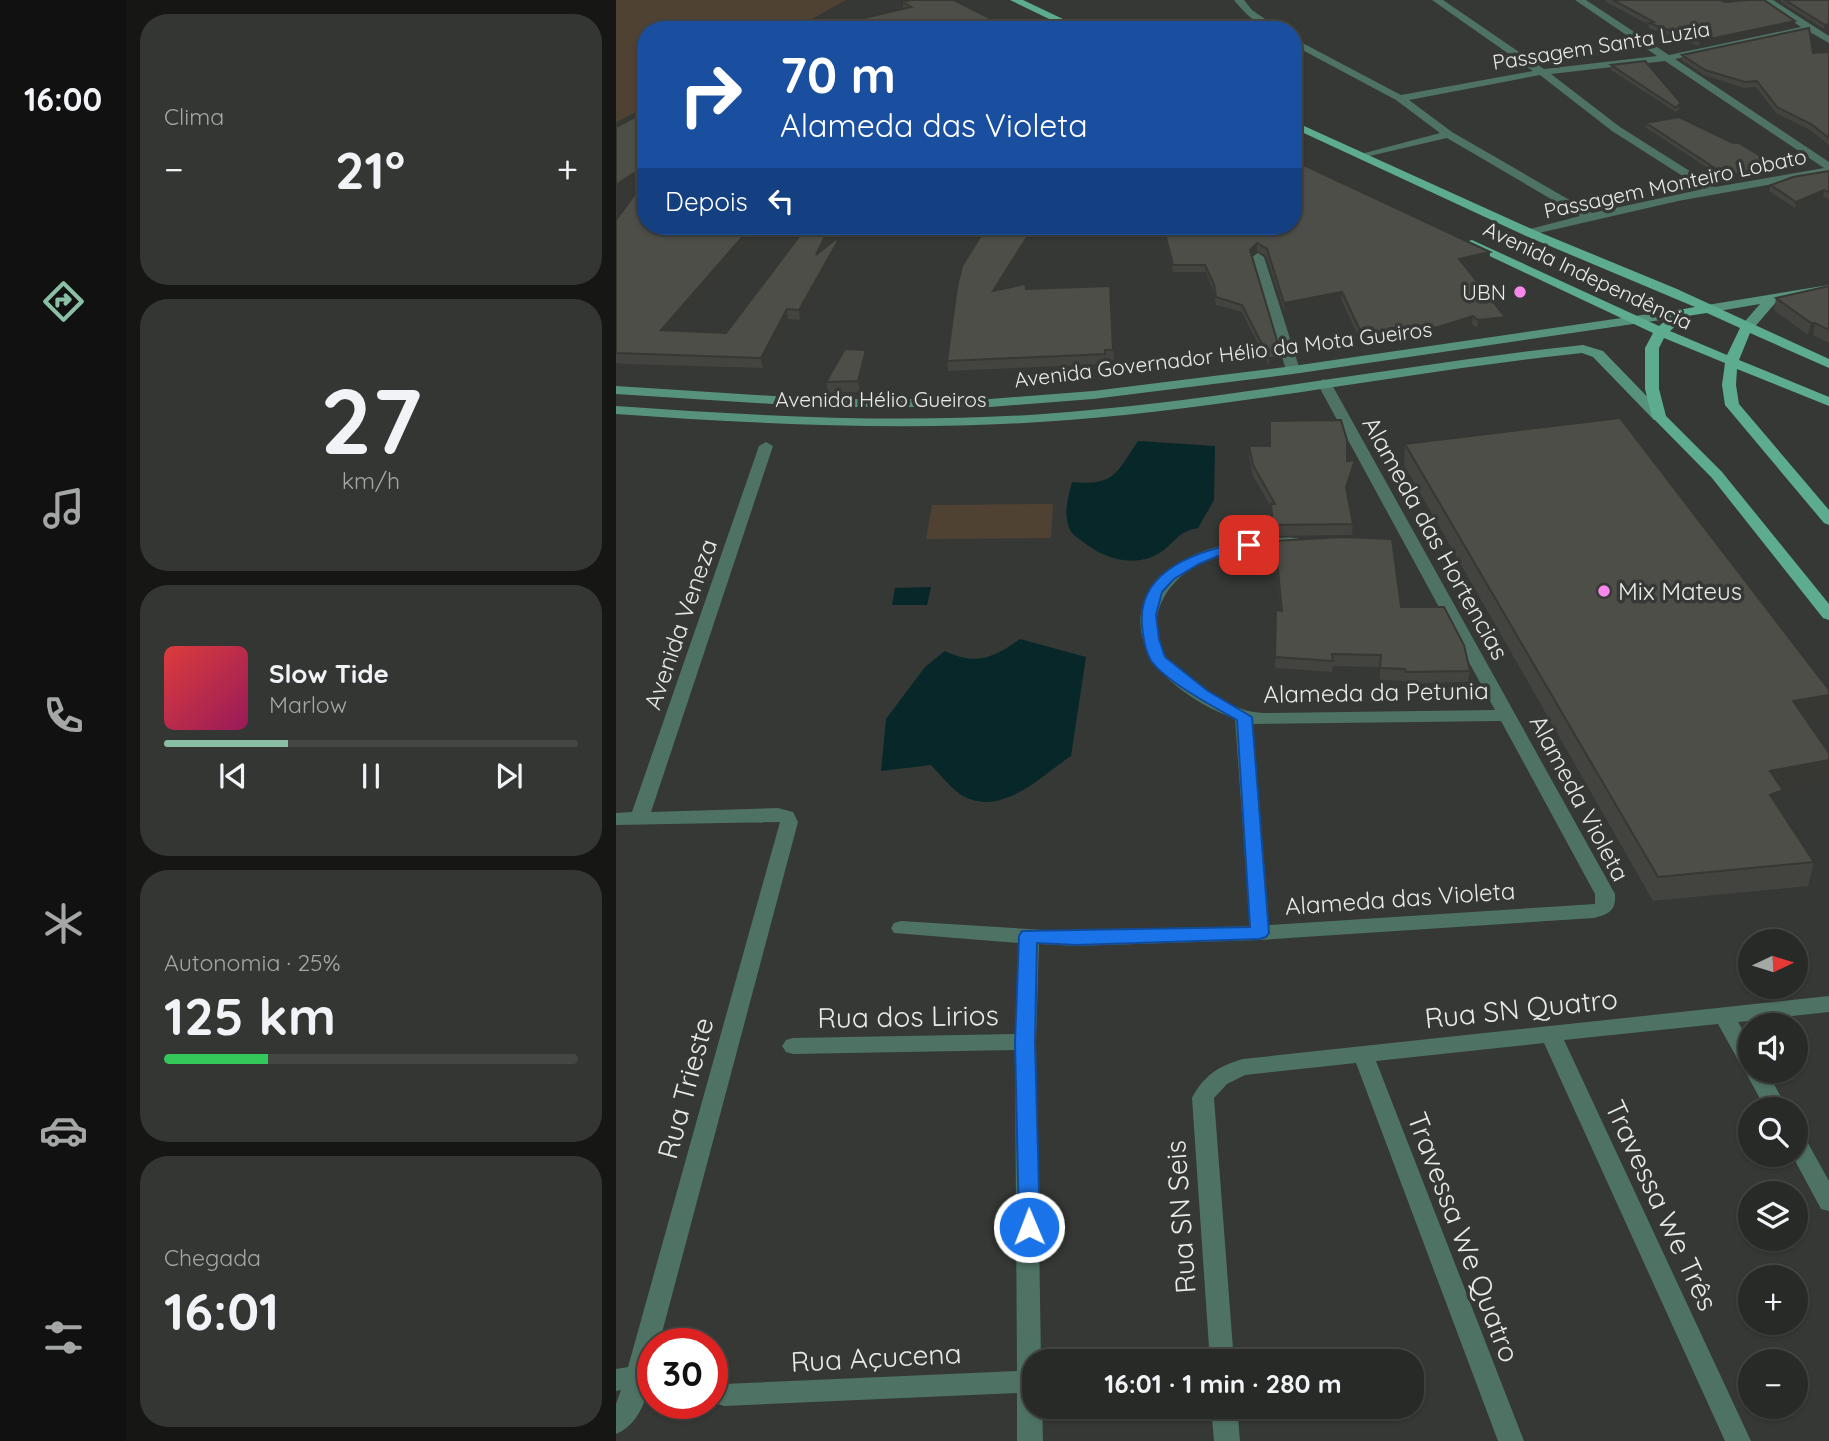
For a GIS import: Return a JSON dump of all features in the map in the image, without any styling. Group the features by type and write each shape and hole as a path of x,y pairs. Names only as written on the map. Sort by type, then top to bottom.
{"main road":[{"path":"1015,0 1061,21"},
{"name":"Avenida Independência","path":"1302,128 1530,233 1829,364"},
{"name":"Avenida Independência","path":"1455,237 1660,332 1829,402"},
{"path":"1707,309 1829,289"},
{"path":"1772,299 1746,327 1731,362 1728,387 1732,405 1829,520"},
{"name":"Avenida Governador Hélio da Mota Gueiros","path":"616,390 819,403 990,403 1093,395 1293,370 1707,309"},
{"path":"1683,313 1660,332 1652,348 1652,389 1660,417 1717,475 1829,615"},
{"name":"Avenida Hélio Gueiros","path":"616,410 775,420 1002,420 1168,405 1463,362 1583,349 1598,354 1660,417"}],"street":[{"path":"1239,0 1263,21"},
{"path":"1437,0 1542,72 1616,130 1712,190"},
{"path":"1580,0 1829,169"},
{"path":"1766,0 1829,40"},
{"name":"Passagem Santa Luzia","path":"1400,98 1542,72 1668,58 1808,29"},
{"path":"1302,46 1400,98 1448,134 1589,216"},
{"path":"1365,156 1448,134"},
{"name":"Passagem Monteiro Lobato","path":"1530,233 1589,216 1829,169"},
{"path":"1258,257 1293,370"},
{"name":"Alameda das Hortencias","path":"1324,383 1407,544 1508,715"},
{"name":"Avenida Veneza","path":"640,817 766,446"},
{"path":"1260,933 1244,717 1203,695 1158,660 1151,639 1149,615 1155,591 1169,576 1194,561 1219,551 1249,545 1318,543"},
{"name":"Alameda da Petunia","path":"1244,717 1508,715"},
{"name":"Alameda Violeta","path":"1508,715 1605,894 1606,905"},
{"name":"Rua Trieste","path":"616,1422 629,1408 627,1378 789,822 786,816 778,814 640,817"},
{"path":"616,819 640,817"},
{"name":"Alameda das Violeta","path":"901,929 1076,939 1260,933 1594,911 1606,905"},
{"path":"1028,936 1025,1042 1030,1349"},
{"name":"Rua SN Quatro","path":"1222,1075 1244,1068 1363,1054 1829,1004"},
{"path":"1724,1015 1738,1040"},
{"name":"Travessa We Três","path":"1550,1033 1738,1441"},
{"name":"Rua dos Lirios","path":"793,1046 1025,1042"},
{"name":"Travessa We Quatro","path":"1363,1054 1511,1441"},
{"name":"Rua SN Seis","path":"1221,1349 1203,1098 1210,1084 1222,1075"},
{"path":"1808,1164 1829,1202"},
{"name":"Rua Açucena","path":"728,1395 1022,1381"},
{"path":"1030,1419 1030,1441"},
{"path":"1225,1419 1227,1441"}],"shaded area":[{"path":"616,0 846,0 808,21 637,21 637,112 616,122"},
{"path":"1053,504 1051,538 926,539 932,505"}],"water":[{"path":"1138,441 1215,446 1214,500 1198,528 1181,535 1158,554 1128,561 1099,552 1074,534 1068,524 1067,506 1072,482 1086,483 1106,479 1119,470"},
{"path":"931,587 927,605 892,605 895,588"},
{"path":"1020,639 1086,657 1071,756 1020,792 992,802 963,796 931,765 881,771 886,719 925,667 945,651 966,658 984,658"}],"building":[{"path":"954,0 995,21 859,21 911,7 903,2"},
{"path":"1613,0 1764,0 1795,21 1700,41 1649,23 1654,22"},
{"path":"1785,0 1829,0 1829,24 1825,25"},
{"path":"1809,28 1813,53 1829,52 1829,138 1811,124 1777,107 1757,81 1745,82 1705,70 1682,55"},
{"path":"1636,51 1597,56 1593,54"},
{"path":"1645,61 1681,103 1676,108 1611,65"},
{"path":"637,116 637,177 634,173 616,185 616,127"},
{"path":"1679,117 1733,143 1739,143 1775,165 1727,176 1646,123"},
{"path":"1302,164 1490,252 1459,259 1505,317 1478,320 1473,316 1438,327 1365,341 1342,292 1284,303 1267,249 1257,243 1250,250 1282,357 1269,358 1242,305 1216,297 1214,284 1205,265 1173,265 1165,235 1302,235"},
{"path":"1829,171 1829,192 1824,190 1796,202 1771,185 1793,177"},
{"path":"637,191 637,235 744,235 661,330 726,333 800,235 826,235 816,255 836,239 838,241 799,310 787,309 761,358 616,353 616,220"},
{"path":"981,235 1028,235 993,291 1025,284 1026,289 1110,286 1113,350 1105,350 1105,354 947,361 962,266"},
{"path":"1829,286 1829,330 1811,323 1776,298"},
{"path":"845,349 866,350 858,381 826,382"},
{"name":"Mix Mateus","path":"1620,418 1829,690 1829,695 1793,701 1829,753 1829,760 1770,771 1783,790 1770,795 1814,862 1658,877 1405,444"},
{"path":"1341,420 1347,440 1347,461 1355,460 1346,487 1353,524 1273,525 1271,504 1275,504 1253,465 1249,446 1270,446 1270,421"},
{"path":"1341,537 1392,539 1401,607 1444,607 1464,645 1470,671 1406,672 1405,669 1380,668 1381,655 1332,654 1333,661 1275,657 1276,610 1282,611 1275,541"}],"place":[{"name":"UBN","path":"1520,292"},
{"name":"Mix Mateus","path":"1604,591"}],"route":[{"path":"1029,1227 1025,1042 1028,936 1076,939 1260,933 1244,717 1203,695 1158,660 1151,639 1149,615 1155,591 1169,576 1194,561 1219,551 1249,545"}]}
